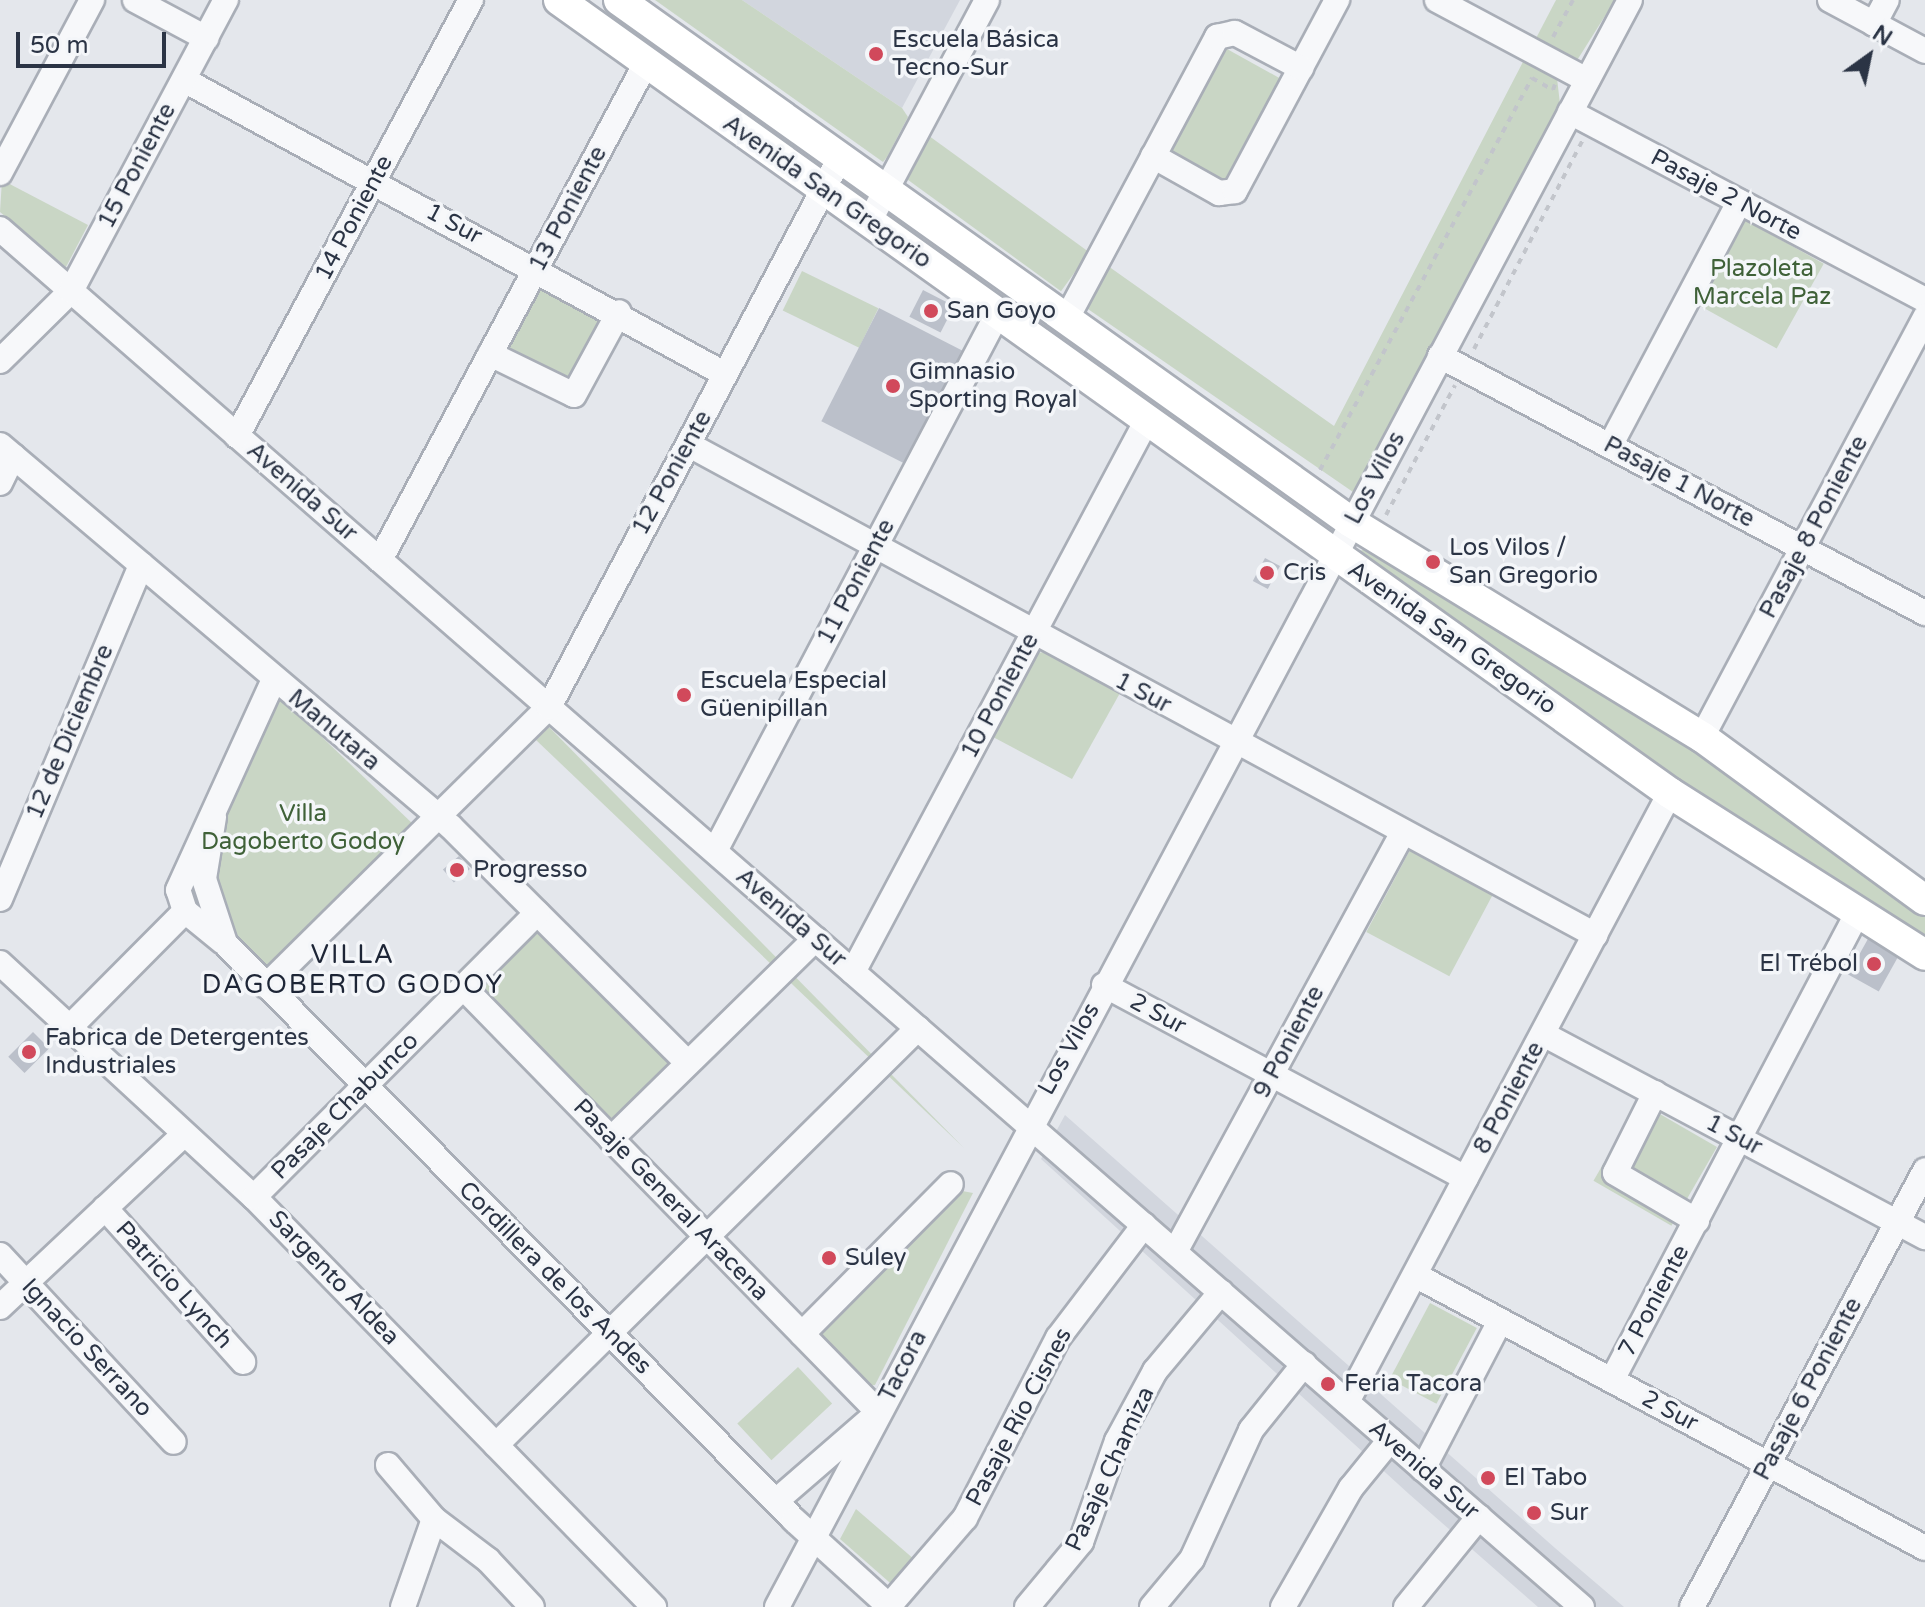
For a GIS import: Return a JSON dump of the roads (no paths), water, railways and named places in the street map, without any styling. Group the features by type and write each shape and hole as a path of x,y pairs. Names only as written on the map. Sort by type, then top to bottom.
{"main road":[{"name":"Avenida San Gregorio","path":"559,0 1670,793 1925,955"},
{"name":"Avenida San Gregorio","path":"619,0 1363,529 1702,737 1925,900"}],"street":[{"path":"0,173 92,0"},
{"path":"135,0 206,38"},
{"name":"15 Poniente","path":"0,361 71,291 226,0"},
{"name":"14 Poniente","path":"237,436 471,0"},
{"path":"869,222 987,0"},
{"path":"1153,156 1219,193 1235,191 1337,0"},
{"path":"1437,0 1587,80"},
{"name":"Los Vilos","path":"1028,1124 1334,554 1363,529 1440,356 1581,118 1587,80 1630,0"},
{"path":"1830,0 1925,51"},
{"path":"1874,24 1887,0"},
{"path":"1067,318 1222,33 1235,33 1301,68"},
{"name":"13 Poniente","path":"380,560 646,63"},
{"name":"1 Sur","path":"184,80 619,312 721,372"},
{"name":"Pasaje 2 Norte","path":"1581,118 1925,300"},
{"name":"12 Poniente","path":"266,986 549,707 672,471 693,447 721,372 841,156"},
{"path":"1610,446 1739,202"},
{"name":"Avenida Sur","path":"0,229 1479,1517 1568,1602"},
{"path":"490,354 574,395 619,312"},
{"name":"11 Poniente","path":"715,851 998,313"},
{"name":"Pasaje 8 Poniente","path":"1702,737 1925,317"},
{"name":"Pasaje 1 Norte","path":"1440,356 1803,548 1923,606"},
{"name":"10 Poniente","path":"853,972 1147,420"},
{"name":"1 Sur","path":"693,447 874,549 1595,935"},
{"path":"0,483 6,451"},
{"name":"Manutara","path":"6,451 437,816 688,1063"},
{"name":"12 de Diciembre","path":"0,899 141,565"},
{"path":"66,1031 185,911 180,882 214,817 274,679"},
{"name":"8 Poniente","path":"1347,1402 1670,793"},
{"name":"Cordillera de los Andes","path":"214,817 204,866 207,898 225,943"},
{"name":"9 Poniente","path":"1175,1252 1403,832"},
{"name":"Cordillera de los Andes","path":"185,911 225,943 813,1539 890,1607"},
{"name":"7 Poniente","path":"1612,1380 1858,912"},
{"name":"Pasaje Chabunco","path":"254,1197 537,913"},
{"path":"611,1139 815,939"},
{"name":"Sargento Aldea","path":"0,963 66,1031 254,1197 654,1607"},
{"name":"2 Sur","path":"1104,985 1466,1178"},
{"name":"Pasaje General Aracena","path":"463,987 879,1413"},
{"path":"496,1445 918,1028"},
{"name":"1 Sur","path":"1543,1034 1925,1237"},
{"name":"7 Poniente","path":"1655,1093 1615,1173 1697,1221"},
{"name":"Tacora","path":"777,1607 1028,1124"},
{"path":"0,1307 183,1135"},
{"name":"Pasaje 6 Poniente","path":"1692,1607 1925,1170"},
{"path":"802,1334 951,1184"},
{"name":"Patricio Lynch","path":"105,1208 243,1362"},
{"name":"Pasaje Río Cisnes","path":"890,1607 965,1518 1058,1338 1144,1225"},
{"name":"Ignacio Serrano","path":"0,1255 174,1442"},
{"name":"2 Sur","path":"1415,1275 1925,1548"},
{"name":"Pasaje Chamiza","path":"1027,1607 1081,1542 1117,1441 1161,1360 1221,1292"},
{"path":"1423,1469 1500,1321"},
{"path":"1152,1607 1192,1559 1251,1430 1304,1364"},
{"path":"776,1501 879,1413"},
{"path":"1283,1607 1351,1488 1390,1440"},
{"path":"388,1465 434,1519 488,1560 532,1607"},
{"path":"1406,1607 1479,1517"},
{"path":"403,1607 434,1519"}],"place":[{"name":"Escuela Básica Tecno-Sur","path":"876,54"},
{"name":"San Goyo","path":"931,311"},
{"name":"Gimnasio Sporting Royal","path":"893,386"},
{"name":"Los Vilos / San Gregorio","path":"1433,562"},
{"name":"Cris","path":"1267,573"},
{"name":"Escuela Especial Güenipillan","path":"684,695"},
{"name":"Progresso","path":"457,870"},
{"name":"El Trébol","path":"1874,964"},
{"name":"Fabrica de Detergentes Industriales","path":"29,1052"},
{"name":"Suley","path":"829,1258"},
{"name":"Feria Tacora","path":"1328,1384"},
{"name":"El Tabo","path":"1488,1478"},
{"name":"Sur","path":"1534,1513"}],"district":[{"name":"VILLA DAGOBERTO GODOY","path":"353,970"}],"park label":[{"name":"Plazoleta Marcela Paz","path":"1762,283"},
{"name":"Villa Dagoberto Godoy","path":"303,828"}]}
